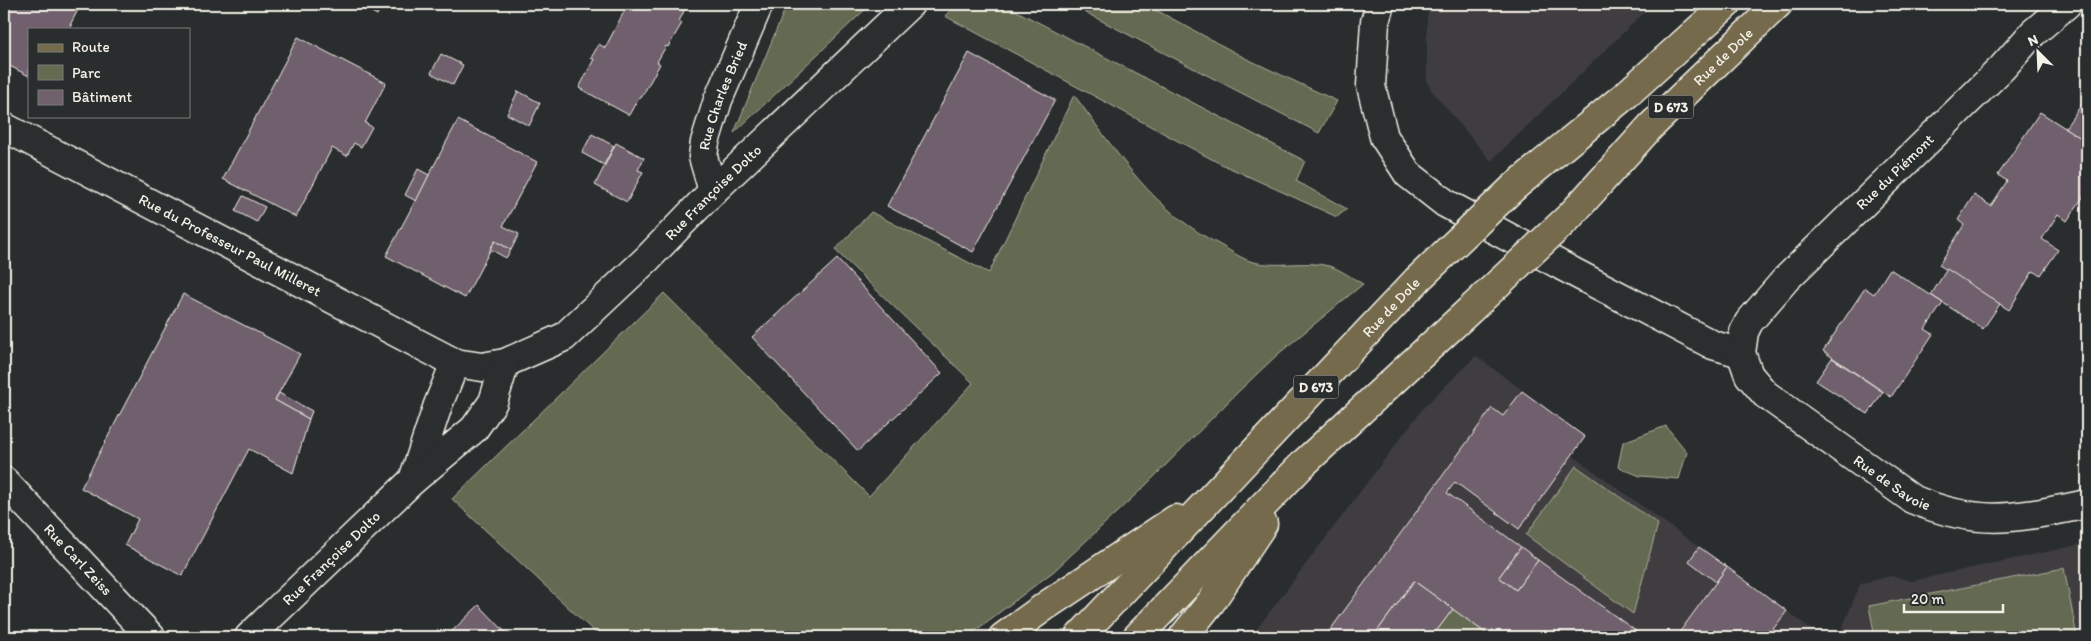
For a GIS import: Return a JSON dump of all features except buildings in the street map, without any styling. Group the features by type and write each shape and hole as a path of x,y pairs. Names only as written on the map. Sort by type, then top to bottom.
{"main road":[{"name":"Rue de Dole","path":"1080,637 1417,280 1514,187 1627,94 1727,4"},
{"name":"Rue de Dole","path":"1137,637 1304,463 1570,216 1651,126 1778,4"},
{"path":"1183,637 1211,602 1304,463"},
{"path":"1003,637 1047,605 1215,493"}],"street":[{"name":"Rue Charles Bried","path":"713,191 703,157 705,142 718,100 759,4"},
{"name":"Rue Françoise Dolto","path":"413,480 438,405 455,363 482,367 505,363 564,337 647,259 713,191 910,4"},
{"path":"1380,4 1375,22 1371,86 1384,137 1408,174 1445,203 1577,274 1713,345 1741,352"},
{"name":"Rue du Piémont","path":"1741,352 1744,332 1750,322 1786,279 2002,68 2033,33 2067,4"},
{"path":"2073,4 2087,14"},
{"name":"Rue du Professeur Paul Milleret","path":"4,127 455,363"},
{"name":"Rue de Savoie","path":"1741,352 1749,375 1765,394 1912,499 1946,512 1968,517 1996,518 2024,517 2087,504"},
{"name":"Rue Françoise Dolto","path":"249,637 413,480 474,429 492,402 505,363"},
{"name":"Rue Carl Zeiss","path":"4,481 151,637"}],"shaded area":[{"path":"1430,4 1653,4 1491,161 1432,91 1427,81 1427,18"},
{"path":"1476,356 1585,437 1573,456 1787,611 1816,633 1814,637 1251,637 1424,407"},
{"path":"2087,543 2087,637 1839,637 1860,584 1891,576 1912,581"}],"green space":[{"path":"787,4 871,4 734,133"},
{"path":"956,4 1003,4 1305,161 1296,181 1347,209 1337,217 1219,163 945,16"},
{"path":"1069,4 1145,4 1245,58 1337,101 1319,133"},
{"path":"1074,95 1139,180 1176,216 1197,232 1253,262 1262,264 1320,264 1342,271 1363,284 1277,355 1147,484 1054,571 967,637 600,637 452,499 664,293 869,496 973,383 835,250 871,212 989,273"},
{"path":"1666,426 1687,452 1679,479 1640,476 1618,467 1623,442"},
{"path":"1576,466 1658,524 1633,614 1526,535"},
{"path":"2064,568 2077,637 1875,637 1869,606"},
{"path":"1453,609 1491,637 1432,637"}]}
